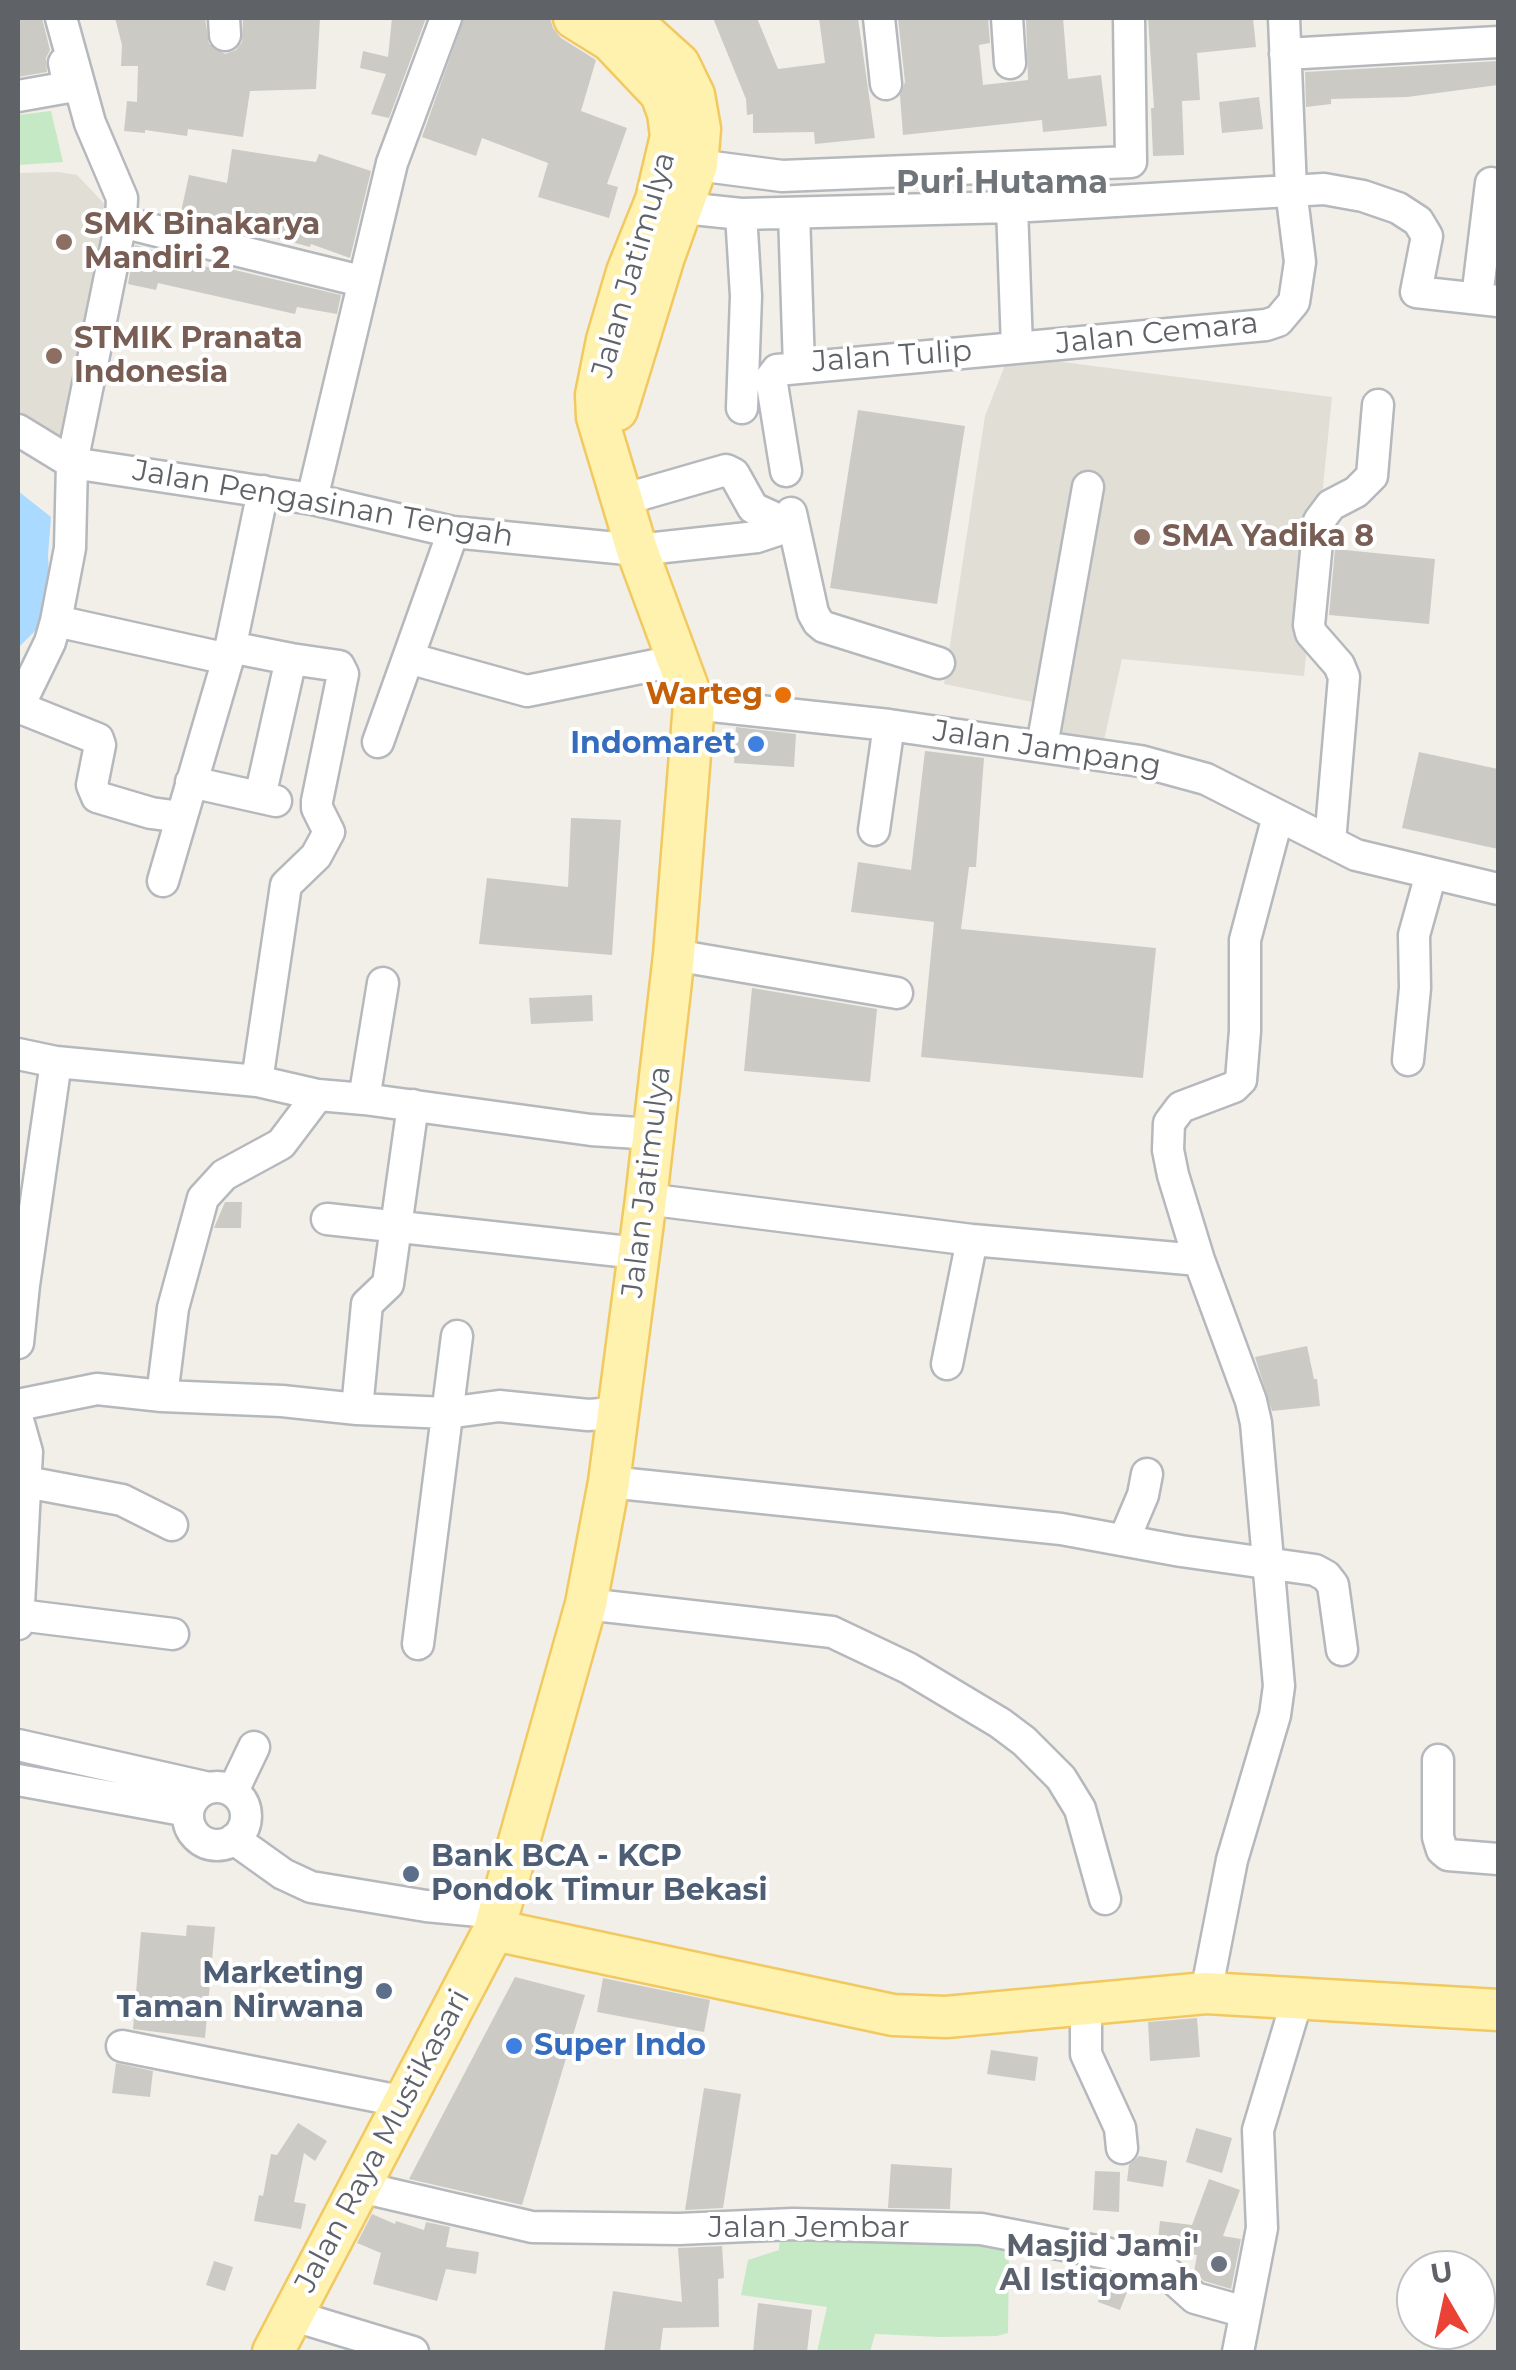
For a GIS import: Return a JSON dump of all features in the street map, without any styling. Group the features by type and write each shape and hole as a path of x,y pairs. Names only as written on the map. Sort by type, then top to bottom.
{"main road":[{"name":"Jalan Jatimulya","path":"574,18 611,41 661,94 671,136 670,204"},
{"name":"Jalan Jatimulya","path":"497,1921 586,1604 609,1482 674,955 694,704 637,550 602,434 596,394 627,272 697,165 700,129 694,95 679,64 628,18"},
{"path":"497,1921 893,2015 946,2017 1206,1993 1498,2002"},
{"name":"Jalan Raya Mustikasari","path":"272,2352 497,1921"}],"street":[{"path":"18,96 69,87 53,18"},
{"path":"60,18 90,123 122,198 121,222 72,462 70,548 56,621 18,708 98,739 92,785 96,797 181,817"},
{"path":"312,498 392,163 446,18"},
{"path":"880,18 886,84"},
{"path":"1008,18 1010,63"},
{"path":"697,165 782,176 1132,162 1129,18"},
{"path":"1284,18 1291,190"},
{"path":"1285,54 1498,42"},
{"path":"670,204 741,214 794,213 1012,208 1324,189 1363,196 1398,208 1418,221 1427,236 1416,292 1488,300 1495,184"},
{"name":"Jalan Cemara","path":"1017,348 1266,326 1278,321 1294,302 1299,276 1291,190"},
{"path":"1012,208 1017,348"},
{"name":"Jalan Tulip","path":"794,213 799,367 1017,348"},
{"path":"741,214 746,296 742,408"},
{"path":"121,222 362,281"},
{"path":"786,471 772,375 777,370 799,367"},
{"path":"1330,842 1344,677 1309,625 1314,571 1320,517 1372,476 1378,405"},
{"name":"Jalan Pengasinan Tengah","path":"18,430 72,462 312,498 453,532 637,550 757,538 792,519"},
{"path":"622,500 726,470 734,474 752,508 779,520 792,519 812,613 818,622 939,663"},
{"path":"1042,746 1088,487"},
{"path":"163,881 229,653 263,491"},
{"path":"378,742 453,532"},
{"path":"56,621 229,653 339,666 343,674 317,801 329,832 316,856 286,885 256,1080"},
{"path":"408,658 527,691 680,660"},
{"path":"191,782 270,799 291,659"},
{"name":"Jalan Jampang","path":"694,704 889,725 1172,768 1206,779 1370,860 1498,889"},
{"path":"874,830 889,725"},
{"path":"1206,1993 1232,1860 1278,1700 1264,1484 1252,1402 1199,1260 1174,1176 1168,1150 1169,1123 1181,1107 1234,1087 1241,1080 1247,926 1278,816"},
{"path":"1408,1060 1415,988 1414,935 1431,874"},
{"path":"674,955 897,993"},
{"path":"364,1099 383,983"},
{"path":"18,1054 56,1062 256,1080 318,1095 413,1104 591,1130 654,1134"},
{"path":"18,1343 21,1285 56,1062"},
{"path":"162,1396 174,1308 203,1198 224,1175 281,1144 318,1095"},
{"path":"357,1409 367,1304 388,1284 413,1104"},
{"path":"646,1199 972,1240 1199,1260"},
{"path":"327,1219 638,1253"},
{"path":"947,1364 972,1240"},
{"path":"418,1644 457,1336"},
{"path":"18,1405 97,1389 357,1409 447,1413 498,1406 617,1413"},
{"path":"18,1420 27,1452 18,1624"},
{"path":"1124,1540 1148,1474"},
{"path":"26,1482 122,1500 172,1525"},
{"path":"609,1482 1042,1527 1315,1570 1333,1585 1342,1650"},
{"path":"586,1604 832,1632 908,1668 1000,1723 1061,1778 1080,1809 1105,1899"},
{"path":"19,1615 172,1634"},
{"path":"18,1745 221,1790 242,1802 246,1815 243,1828 234,1839 220,1845 205,1842 193,1833 188,1811 195,1797 221,1790 254,1747"},
{"path":"1438,1760 1438,1837 1442,1850 1448,1855 1498,1858"},
{"path":"18,1780 188,1811"},
{"path":"234,1839 282,1874 311,1886 497,1921"},
{"path":"1238,2352 1262,2228 1258,2130 1298,1997"},
{"path":"1086,2004 1086,2054 1118,2124 1122,2148"},
{"path":"122,2046 405,2102"},
{"name":"Jalan Jembar","path":"360,2187 532,2227 679,2229 793,2224 981,2229 1121,2257 1165,2271 1195,2298 1245,2312"},
{"path":"292,2316 414,2352"}],"shaded area":[{"path":"18,173 77,175 113,213 69,453 18,421"},
{"name":"SMA Yadika 8","path":"1009,355 1332,397 1304,676 1122,659 1104,740 1042,731 1042,704 944,684 985,416"}],"green space":[{"path":"51,111 63,162 18,165 18,115"},
{"path":"780,2234 1009,2247 1008,2333 941,2337 875,2334 870,2352 817,2352 827,2307 741,2295 748,2260 779,2250"}],"water":[{"path":"18,491 51,517 50,596 38,628 18,648"}],"building":[{"path":"18,18 42,18 50,50 47,72 18,77"},
{"path":"115,18 205,18 209,44 225,54 236,50 242,42 243,18 320,18 316,89 250,91 243,137 188,129 187,136 124,131 127,101 137,102 138,66 121,66 122,45"},
{"path":"392,18 426,18 389,118 371,114 386,74 360,68 363,51 388,57"},
{"path":"464,18 550,18 561,38 596,60 581,111 627,128 607,184 618,187 609,218 538,197 548,163 482,138 476,156 422,137"},
{"path":"713,18 757,18 778,69 825,63 819,18 858,18 875,138 815,144 814,132 753,133 753,114 747,115 746,99"},
{"path":"898,18 988,18 990,43 979,45 983,85 1028,80 1026,18 1063,18 1068,79 1101,75 1107,126 1043,132 1042,120 903,135 900,95 905,82"},
{"path":"1148,18 1253,18 1256,47 1197,53 1200,100 1182,101 1184,155 1153,156"},
{"path":"1498,61 1498,85 1407,97 1331,99 1331,104 1306,107 1305,72"},
{"path":"1259,97 1263,129 1222,133 1219,102"},
{"path":"232,149 316,162 319,154 371,171 350,258 311,244 310,247 181,212 189,175 227,183"},
{"path":"135,245 221,271 222,267 341,295 337,314 297,307 295,314 158,283 156,290 128,284"},
{"path":"858,410 965,426 937,604 830,588"},
{"path":"1335,549 1435,559 1429,624 1329,615"},
{"path":"736,727 796,734 794,767 734,763"},
{"path":"925,751 984,758 976,867 969,867 961,929 1156,948 1143,1078 921,1057 934,922 851,912 858,862 911,870"},
{"path":"1419,752 1498,769 1498,849 1402,828"},
{"path":"571,818 621,820 612,955 479,944 487,878 568,887"},
{"path":"752,988 877,1009 870,1082 744,1071"},
{"path":"592,995 593,1021 531,1024 529,998"},
{"path":"225,1202 242,1202 241,1228 214,1228"},
{"path":"1307,1346 1320,1406 1272,1411 1255,1357"},
{"path":"187,1925 215,1927 205,2038 133,2029 141,1932 186,1936"},
{"path":"515,1977 585,1995 522,2205 409,2179"},
{"path":"603,1978 710,2000 704,2032 597,2012"},
{"path":"1197,2018 1200,2057 1150,2061 1148,2022"},
{"path":"991,2050 1038,2057 1035,2081 987,2074"},
{"path":"116,2063 153,2071 150,2097 112,2093"},
{"path":"704,2088 741,2094 723,2208 685,2210"},
{"path":"298,2123 327,2141 315,2161 304,2153 294,2202 306,2204 301,2229 254,2221 271,2154 277,2155"},
{"path":"1196,2128 1232,2138 1222,2173 1186,2162"},
{"path":"1139,2156 1167,2161 1163,2187 1127,2181 1129,2165"},
{"path":"891,2164 952,2168 950,2209 888,2208"},
{"path":"1095,2171 1120,2172 1119,2212 1093,2210"},
{"path":"1209,2179 1240,2190 1223,2236 1241,2239 1231,2289 1204,2281 1194,2272 1197,2255 1157,2249 1160,2221 1192,2225"},
{"path":"372,2214 424,2230 426,2222 450,2227 446,2247 479,2252 476,2274 446,2269 437,2301 373,2284 381,2253 357,2243"},
{"path":"722,2246 724,2278 718,2279 719,2327 663,2328 660,2352 604,2352 613,2291 682,2302 678,2248"},
{"path":"214,2261 233,2267 225,2291 206,2285"},
{"path":"1107,2278 1129,2287 1120,2310 1098,2302"},
{"path":"758,2303 812,2310 807,2352 753,2352"}],"place":[{"name":"SMK Binakarya Mandiri 2","path":"64,242"},
{"name":"STMIK Pranata Indonesia","path":"54,356"},
{"name":"SMA Yadika 8","path":"1142,537"},
{"name":"Warteg","path":"783,695"},
{"name":"Indomaret","path":"756,744"},
{"name":"Bank BCA - KCP Pondok Timur Bekasi","path":"411,1874"},
{"name":"Marketing Taman Nirwana","path":"384,1991"},
{"name":"Super Indo","path":"514,2046"},
{"name":"Masjid Jami' Al Istiqomah","path":"1219,2264"}],"district":[{"name":"Puri Hutama","path":"1002,184"}]}
